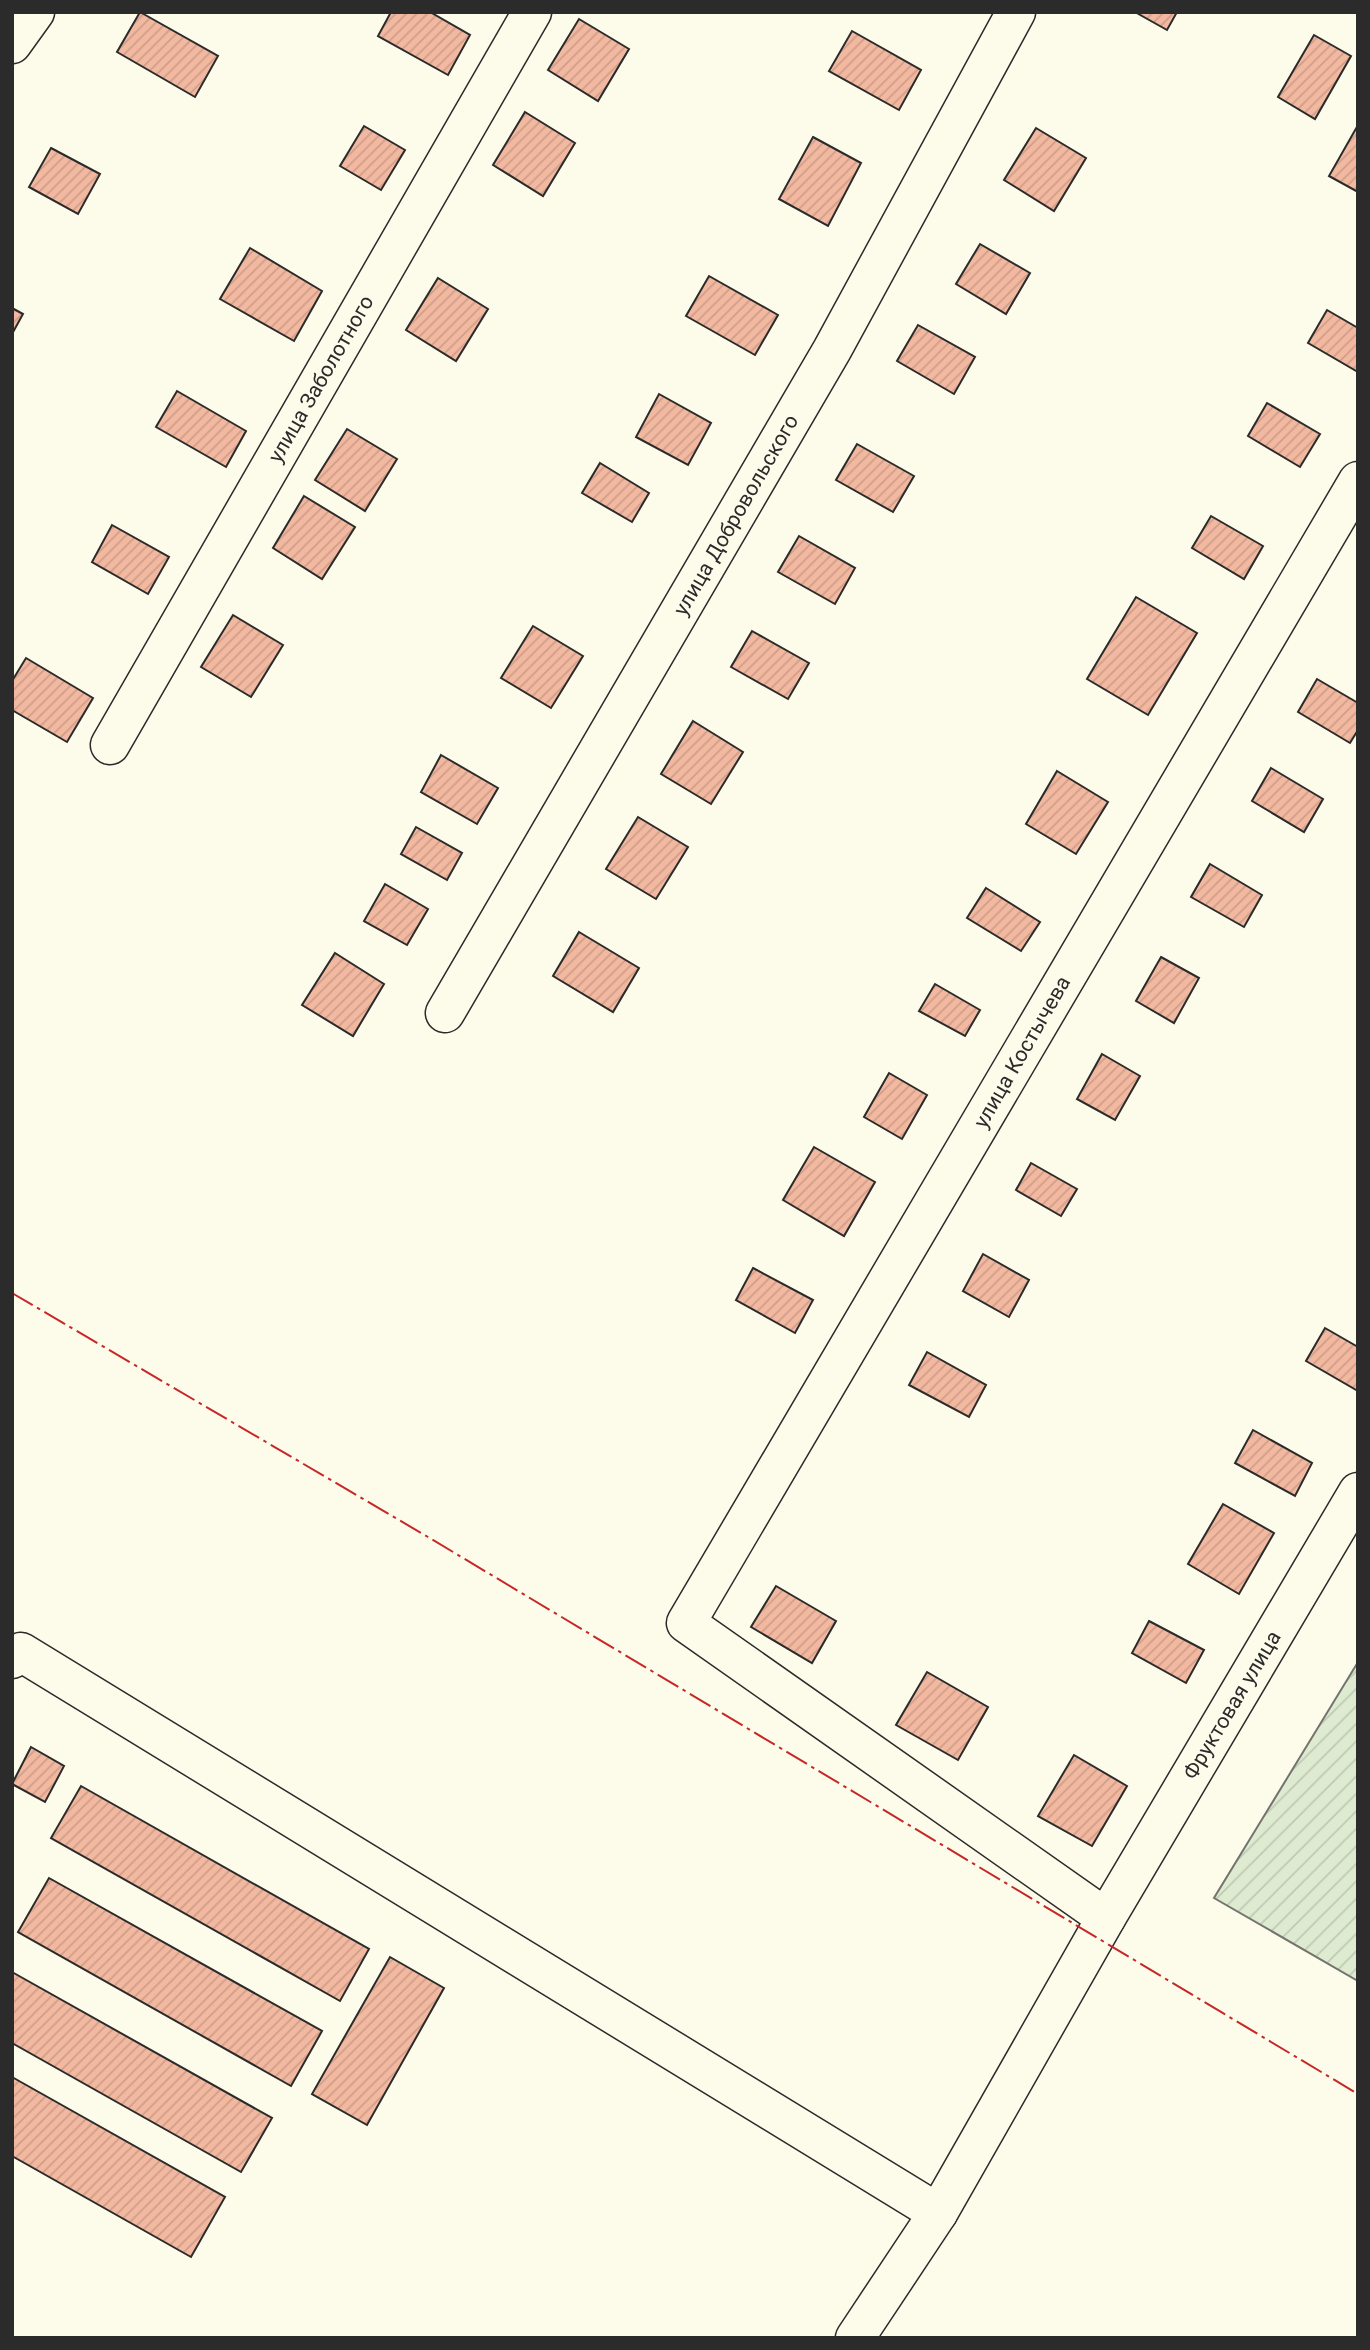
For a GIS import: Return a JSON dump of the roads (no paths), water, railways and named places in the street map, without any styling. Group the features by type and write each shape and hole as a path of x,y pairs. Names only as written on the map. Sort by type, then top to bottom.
{"street":[{"path":"12,44 35,12"},
{"name":"улица Заболотного","path":"110,745 532,12"},
{"name":"улица Добровольского","path":"445,1013 832,350 1016,12"},
{"name":"улица Костычева","path":"1106,1917 686,1623 1358,481"},
{"name":"Фруктовая улица","path":"855,2338 938,2213 1106,1917 1358,1492"},
{"path":"12,1659 21,1652 938,2213"}]}
